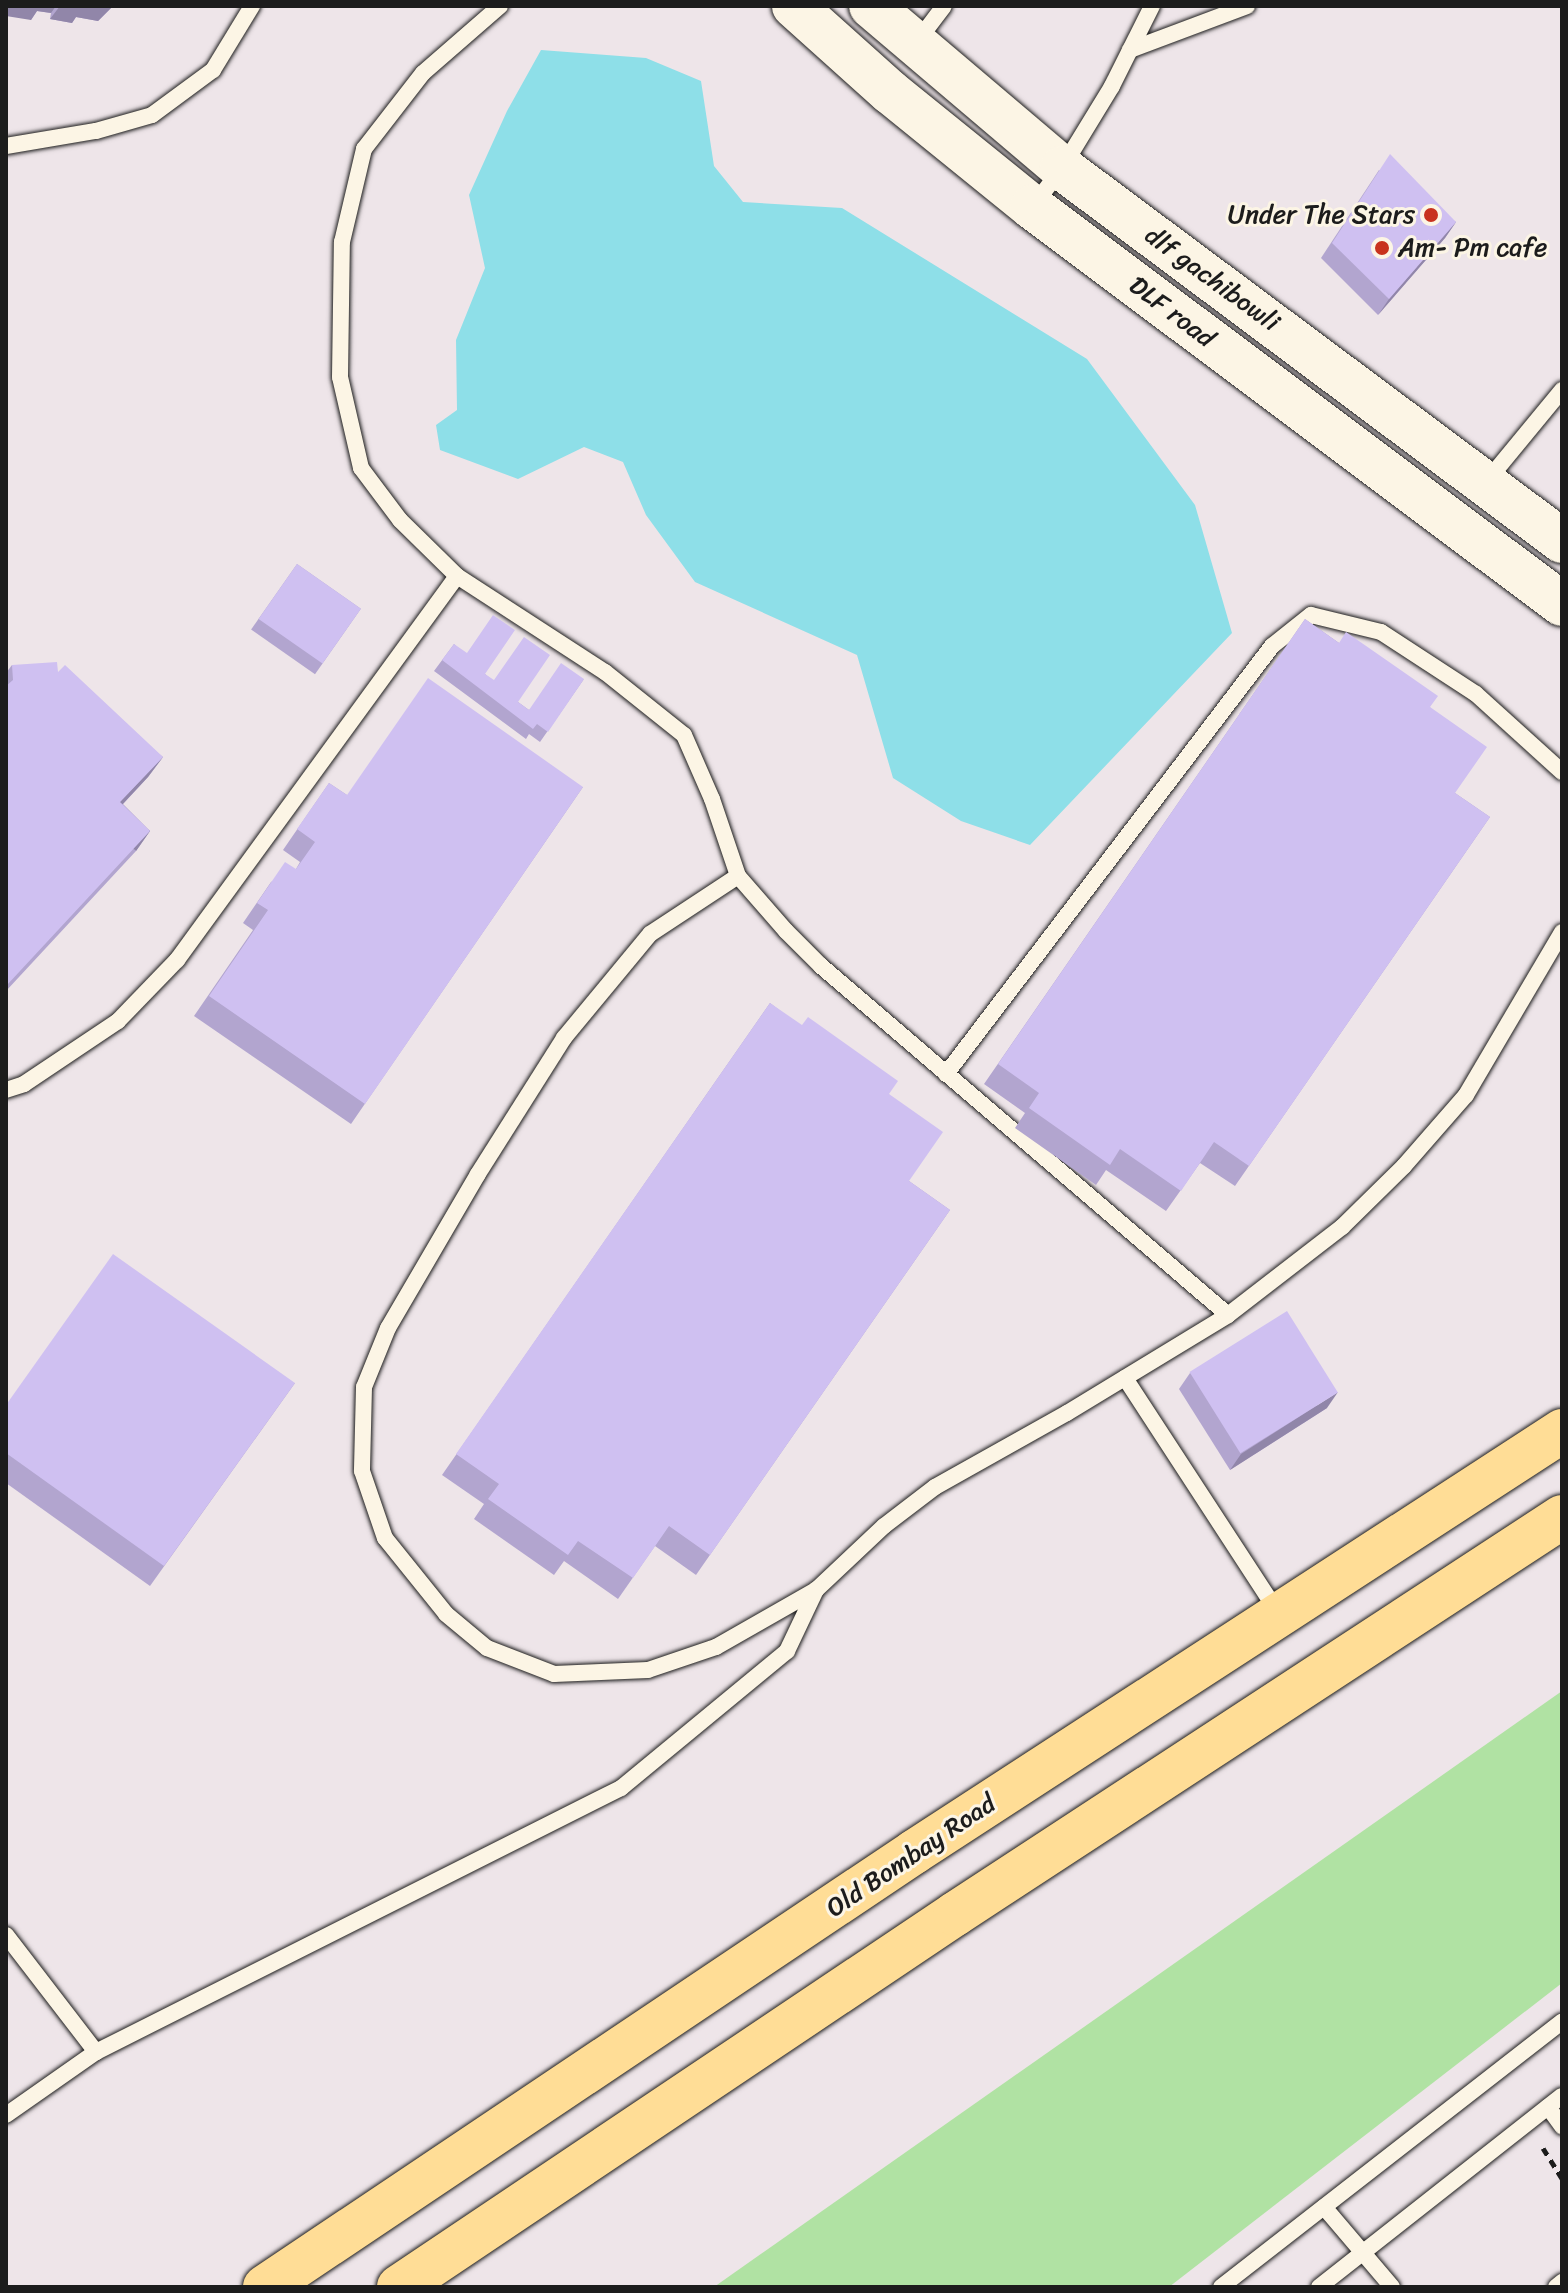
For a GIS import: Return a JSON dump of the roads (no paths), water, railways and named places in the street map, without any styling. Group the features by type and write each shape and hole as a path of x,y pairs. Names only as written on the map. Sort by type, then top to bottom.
{"main road":[{"name":"DLF road","path":"794,6 890,92 1032,207 1562,604"},
{"name":"dlf gachibowli","path":"871,6 1062,168 1562,541"},
{"name":"Old Bombay Road","path":"265,2287 914,1852 1562,1431"},
{"path":"399,2287 968,1905 1562,1517"}],"lane":[{"path":"6,146 96,131 152,115 213,70 252,6"},
{"path":"500,6 423,73 364,149 342,242 340,377 361,468 400,520 457,576 605,672 684,735 712,799 738,876 821,966 1228,1315"},
{"path":"915,45 944,6"},
{"path":"1032,207 1062,168 1152,6"},
{"path":"1130,50 1247,6"},
{"path":"1485,483 1562,390"},
{"path":"6,1090 24,1084 118,1021 177,960 457,576"},
{"path":"946,1074 1272,646 1311,615 1381,632 1476,694 1562,772"},
{"path":"738,876 650,934 564,1038 388,1328 364,1387 362,1471 385,1538 446,1614 487,1648 554,1674 648,1670 716,1647 816,1590 884,1526 935,1487 1228,1315 1342,1227 1404,1166 1466,1095 1562,932"},
{"path":"1125,1378 1279,1615"},
{"path":"6,2115 96,2052 621,1788 787,1651 816,1590"},
{"path":"6,1935 96,2052"},
{"path":"1221,2287 1562,2022"},
{"path":"1319,2287 1562,2096"},
{"path":"1548,2107 1562,2126"},
{"path":"1324,2207 1392,2287"},
{"path":"1556,2287 1562,2282"}],"water":[{"path":"541,50 646,58 701,81 714,166 743,202 842,208 1087,359 1195,505 1232,633 1030,845 961,821 893,778 857,655 695,582 646,515 623,462 584,447 518,479 440,450 436,425 457,410 456,340 485,268 469,195 507,111"}],"place":[{"name":"Under The Stars","path":"1431,215"},
{"name":"Am- Pm cafe","path":"1382,248"}]}
